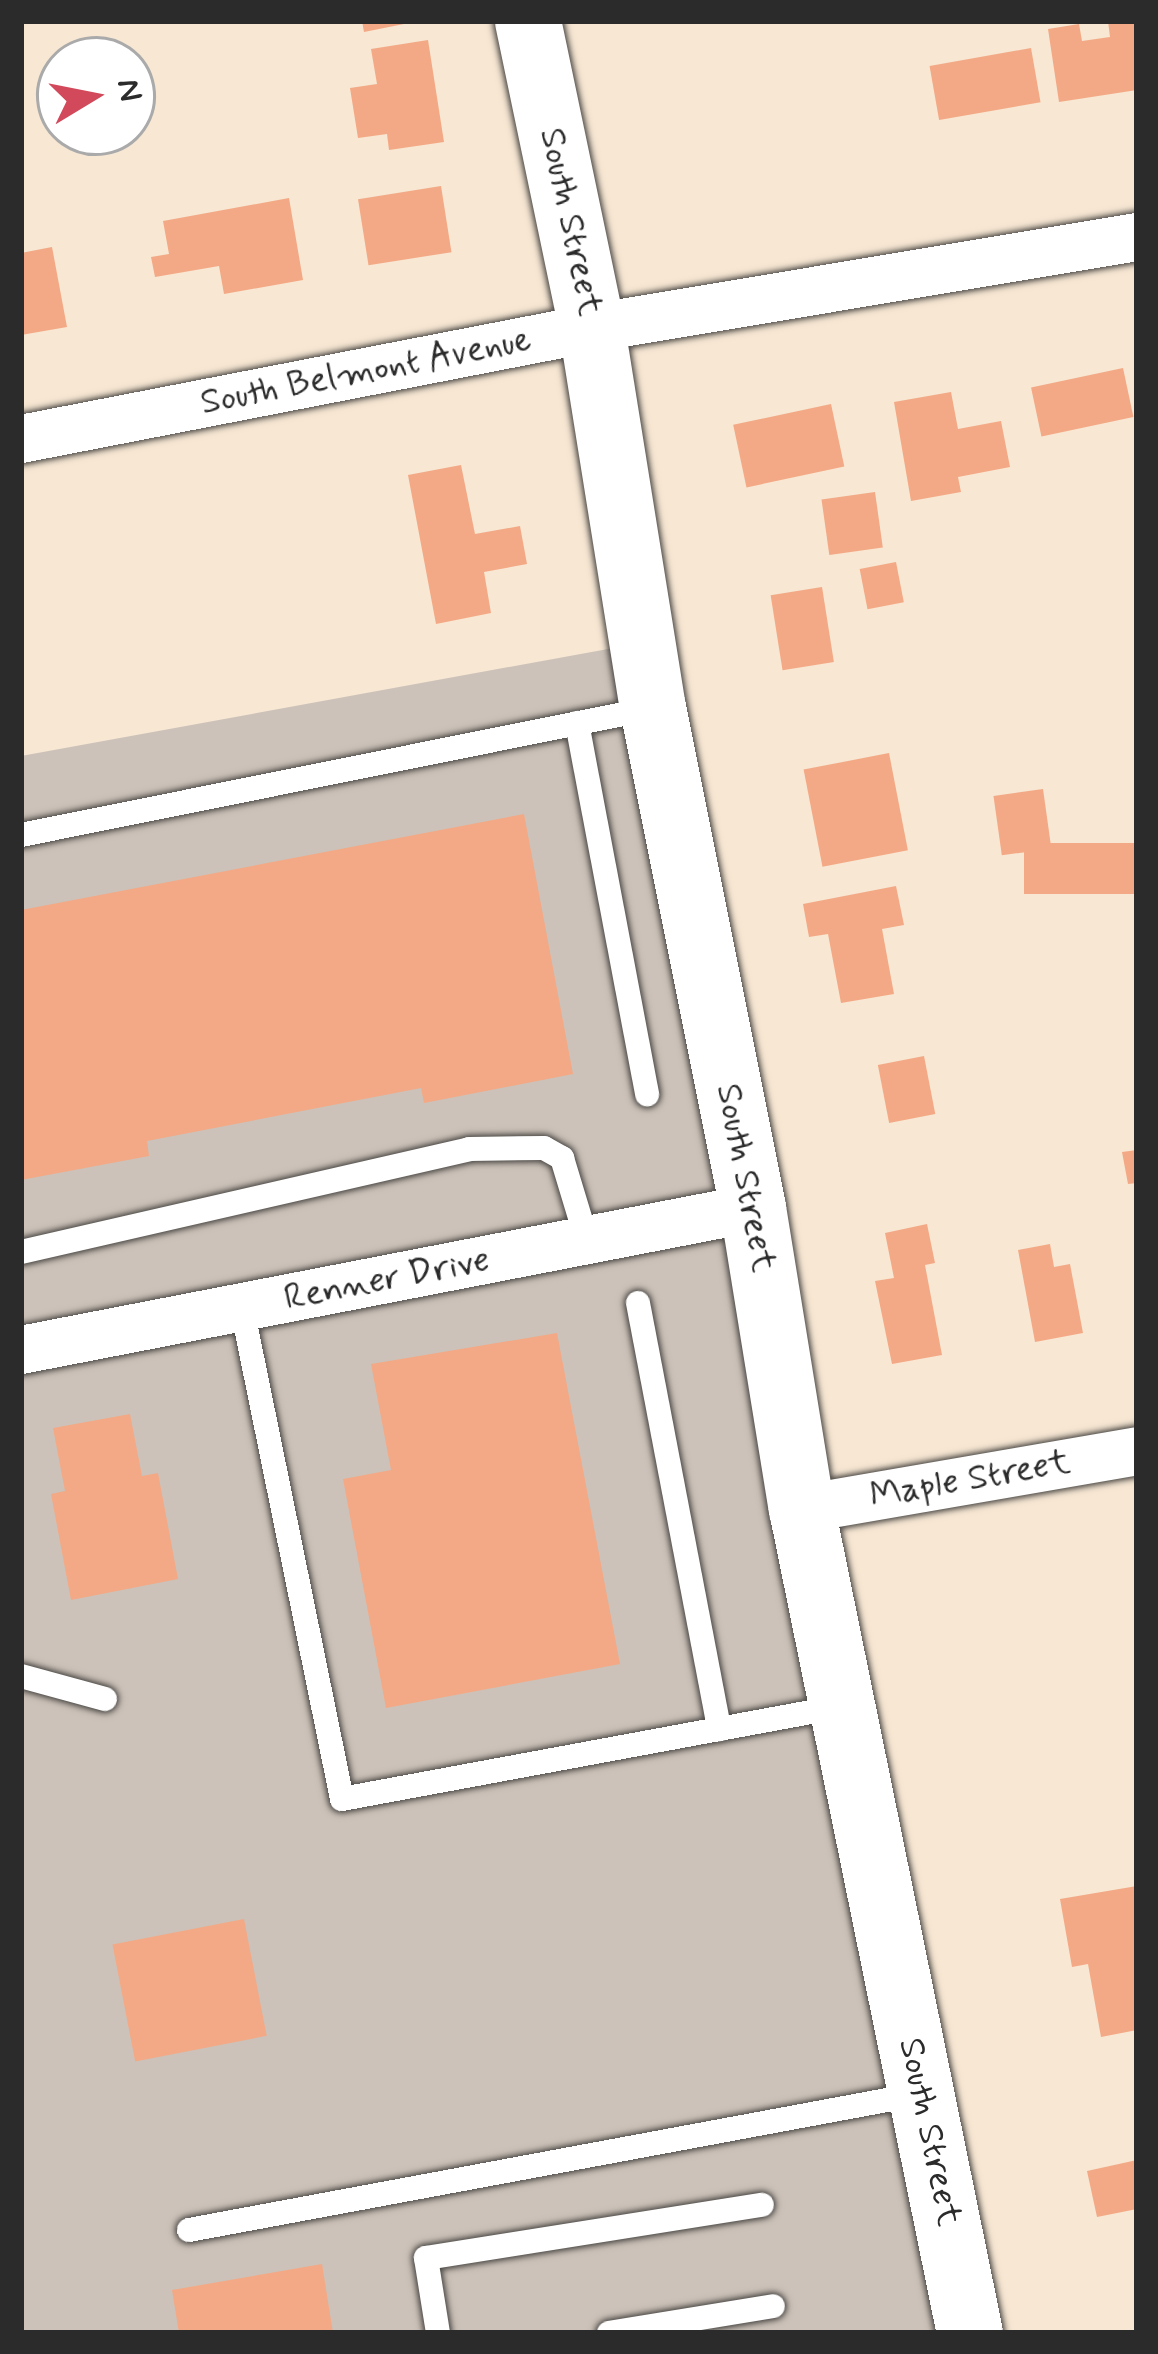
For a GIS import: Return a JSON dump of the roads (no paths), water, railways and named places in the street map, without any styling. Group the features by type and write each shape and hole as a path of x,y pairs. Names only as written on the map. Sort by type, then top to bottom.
{"street":[{"name":"South Street","path":"528,21 592,328 653,708 753,1208 802,1509 970,2333"},
{"name":"South Belmont Avenue","path":"21,439 592,328 1137,237"},
{"name":"Renner Drive","path":"21,1350 753,1208"},
{"name":"Maple Street","path":"802,1509 1137,1451"}],"lane":[{"path":"21,835 653,708"},
{"path":"577,723 646,1094"},
{"path":"21,1252 469,1149 544,1148 562,1158 587,1240"},
{"path":"638,1303 719,1729"},
{"path":"242,1308 342,1799 842,1706"},
{"path":"21,1676 105,1700"},
{"path":"189,2230 921,2093"},
{"path":"438,2333 426,2258 762,2205"},
{"path":"609,2333 772,2306"}]}
